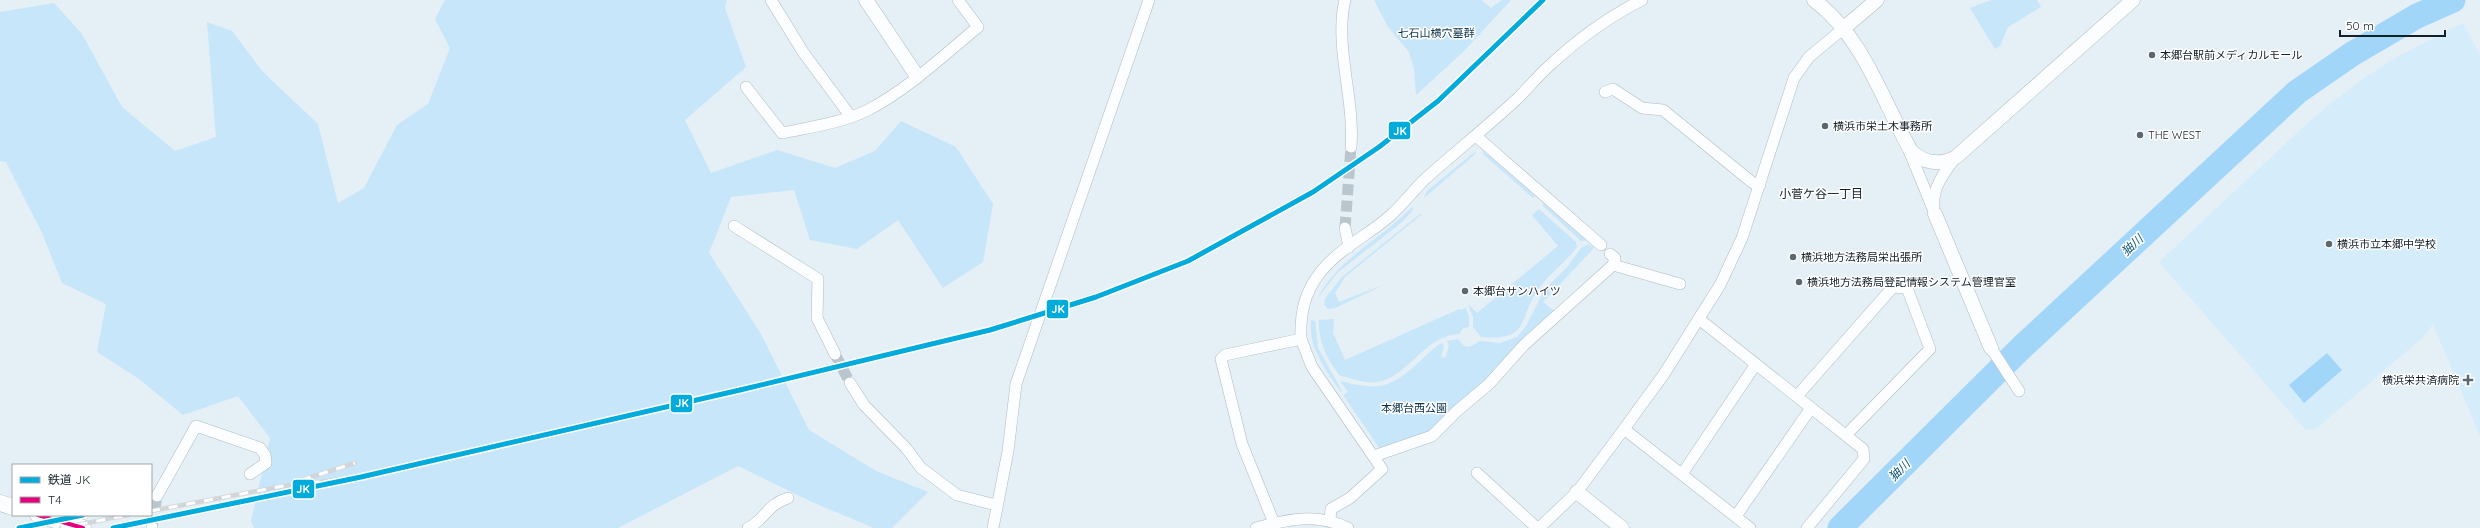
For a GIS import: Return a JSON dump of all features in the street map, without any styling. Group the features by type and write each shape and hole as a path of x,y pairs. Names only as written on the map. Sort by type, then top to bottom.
{"main road":[{"path":"0,503 12,507"},
{"path":"41,516 83,528"}],"street":[{"path":"771,0 803,52 851,117"},
{"path":"866,0 918,76"},
{"path":"746,87 782,133 851,117 868,110 918,76 978,27 958,0"},
{"path":"993,528 996,505 1008,451 1016,384 1149,0"},
{"path":"1345,0 1343,43 1353,128 1351,147"},
{"path":"1330,520 1331,509 1350,498 1382,469 1312,367 1301,340 1300,318 1307,293 1317,276 1349,247 1391,215 1424,180 1477,137 1535,82 1547,67 1584,36 1620,11 1642,0"},
{"path":"1814,0 1830,12 1859,48 1911,151 1928,161 1949,161 1956,157 2133,0"},
{"path":"1477,473 1538,528 1577,492 1664,374 1699,319 1734,259 1760,185 1794,78 1809,57 1877,0"},
{"path":"1605,92 1613,89 1642,108 1663,110 1753,183 1760,185"},
{"path":"1477,137 1600,245"},
{"path":"1905,140 1991,348 2016,388"},
{"path":"1936,214 1934,195 1942,176 1956,157"},
{"path":"734,226 818,279 817,318 835,354"},
{"path":"1345,228 1349,247"},
{"path":"1374,456 1432,436 1457,411 1490,384 1524,345 1614,265 1615,258 1610,254"},
{"path":"1614,265 1680,284"},
{"path":"1797,396 1893,287 1908,288 1930,349 1846,435"},
{"path":"1699,319 1863,449 1864,459 1807,528"},
{"path":"1274,523 1242,444 1221,360 1225,355 1301,340"},
{"path":"1682,474 1756,364"},
{"path":"850,383 864,406 906,448 921,468 957,495 996,505"},
{"path":"1624,429 1682,474 1742,524 1811,408"},
{"path":"157,496 196,426 260,448 265,455 266,463 250,474"},
{"path":"1577,492 1622,528"},
{"path":"748,528 756,524 775,502 788,498"},
{"path":"1256,528 1274,523 1307,518 1330,520 1348,528"}],"shaded area":[{"name":"横浜市立本郷中学校","path":"2463,23 2480,55 2480,436 2433,324 2423,337 2319,426 2314,429 2306,430 2159,262 2313,118 2360,81 2397,57"}],"green space":[{"path":"445,0 727,0 725,8 746,67 685,120 711,173 777,150 835,168 875,151 901,121 956,147 993,204 983,262 943,288 898,220 857,249 810,240 794,190 731,197 709,253 761,334 809,430 876,471 928,492 892,528 874,528 812,502 738,466 618,528 254,528 251,521 270,438 238,396 183,415 139,379 97,352 106,304 62,283 42,233 6,162 0,161 0,12 54,3 82,34 122,107 175,151 216,137 207,22 232,31 263,72 318,124 338,203 364,188 397,125 428,104 450,48 435,19"},
{"name":"七石山横穴墓群","path":"1374,0 1481,0 1491,8 1502,0 1511,0 1463,52 1416,95 1414,69 1409,52 1388,27"},
{"path":"1991,0 2037,0 2041,7 2008,27 2000,46 1995,49 1970,8"},
{"path":"1482,150 1535,196 1533,198 1484,155"},
{"path":"1476,151 1474,155 1424,198 1427,191"},
{"path":"1544,204 1587,241 1581,241 1542,205"},
{"path":"1413,206 1413,210 1402,222 1337,273 1317,299 1336,272 1348,260 1388,229"},
{"path":"1539,209 1576,242 1577,247 1539,288 1532,299 1521,325 1516,331 1508,335 1497,337 1481,337 1473,327 1473,317 1468,304 1477,313 1558,246 1532,215"},
{"path":"1420,214 1422,214 1345,277 1335,293 1339,302 1386,284 1335,308 1328,309 1324,305 1325,299 1341,278"},
{"name":"本郷台西公園","path":"1589,244 1594,248 1543,302 1557,313 1489,381 1486,379 1430,432 1380,449 1343,395 1348,392 1340,381 1364,386 1382,386 1408,372 1442,343 1444,346 1441,357 1445,358 1449,346 1447,341 1458,339 1464,346 1470,347 1480,341 1500,343 1517,337 1526,326 1545,289 1569,265 1581,248"},
{"path":"1466,308 1469,317 1469,327 1463,328 1459,334 1447,336 1437,340 1395,375 1379,382 1362,381 1339,375 1327,356 1320,335 1319,320 1334,319 1333,333 1345,360 1459,309"},
{"path":"1311,320 1315,321 1318,348 1342,391 1341,392 1324,367 1315,349 1312,340"}],"water":[{"path":"2327,353 2342,370 2304,403 2289,385"}],"waterway":[{"name":"㹨川","path":"1840,528 2020,349 2297,92 2352,54 2417,16 2453,0"}],"tunnel":[{"path":"1345,228 1351,147"},
{"path":"835,354 850,383"},
{"path":"152,527 157,496"}],"railway":[{"path":"302,480 355,463"},
{"path":"152,511 283,486 361,477"},
{"path":"61,528 123,516"}],"rail line":[{"name":"JK","path":"113,528 361,477 740,390 990,330 1096,297 1188,261 1313,192 1379,147 1438,101 1543,0"},
{"name":"JK","path":"19,528 78,516"}],"transit line":[{"name":"T4","path":"41,516 83,528"}],"place":[{"name":"本郷台駅前メディカルモール","path":"2152,55"},
{"name":"横浜市栄土木事務所","path":"1825,126"},
{"name":"THE WEST","path":"2140,135"},
{"name":"横浜市立本郷中学校","path":"2329,244"},
{"name":"横浜地方法務局栄出張所","path":"1793,257"},
{"name":"横浜地方法務局登記情報システム管理官室","path":"1799,282"},
{"name":"本郷台サンハイツ","path":"1465,291"},
{"name":"横浜栄共済病院","path":"2468,380"}],"district":[{"name":"小菅ケ谷一丁目","path":"1821,193"}]}
